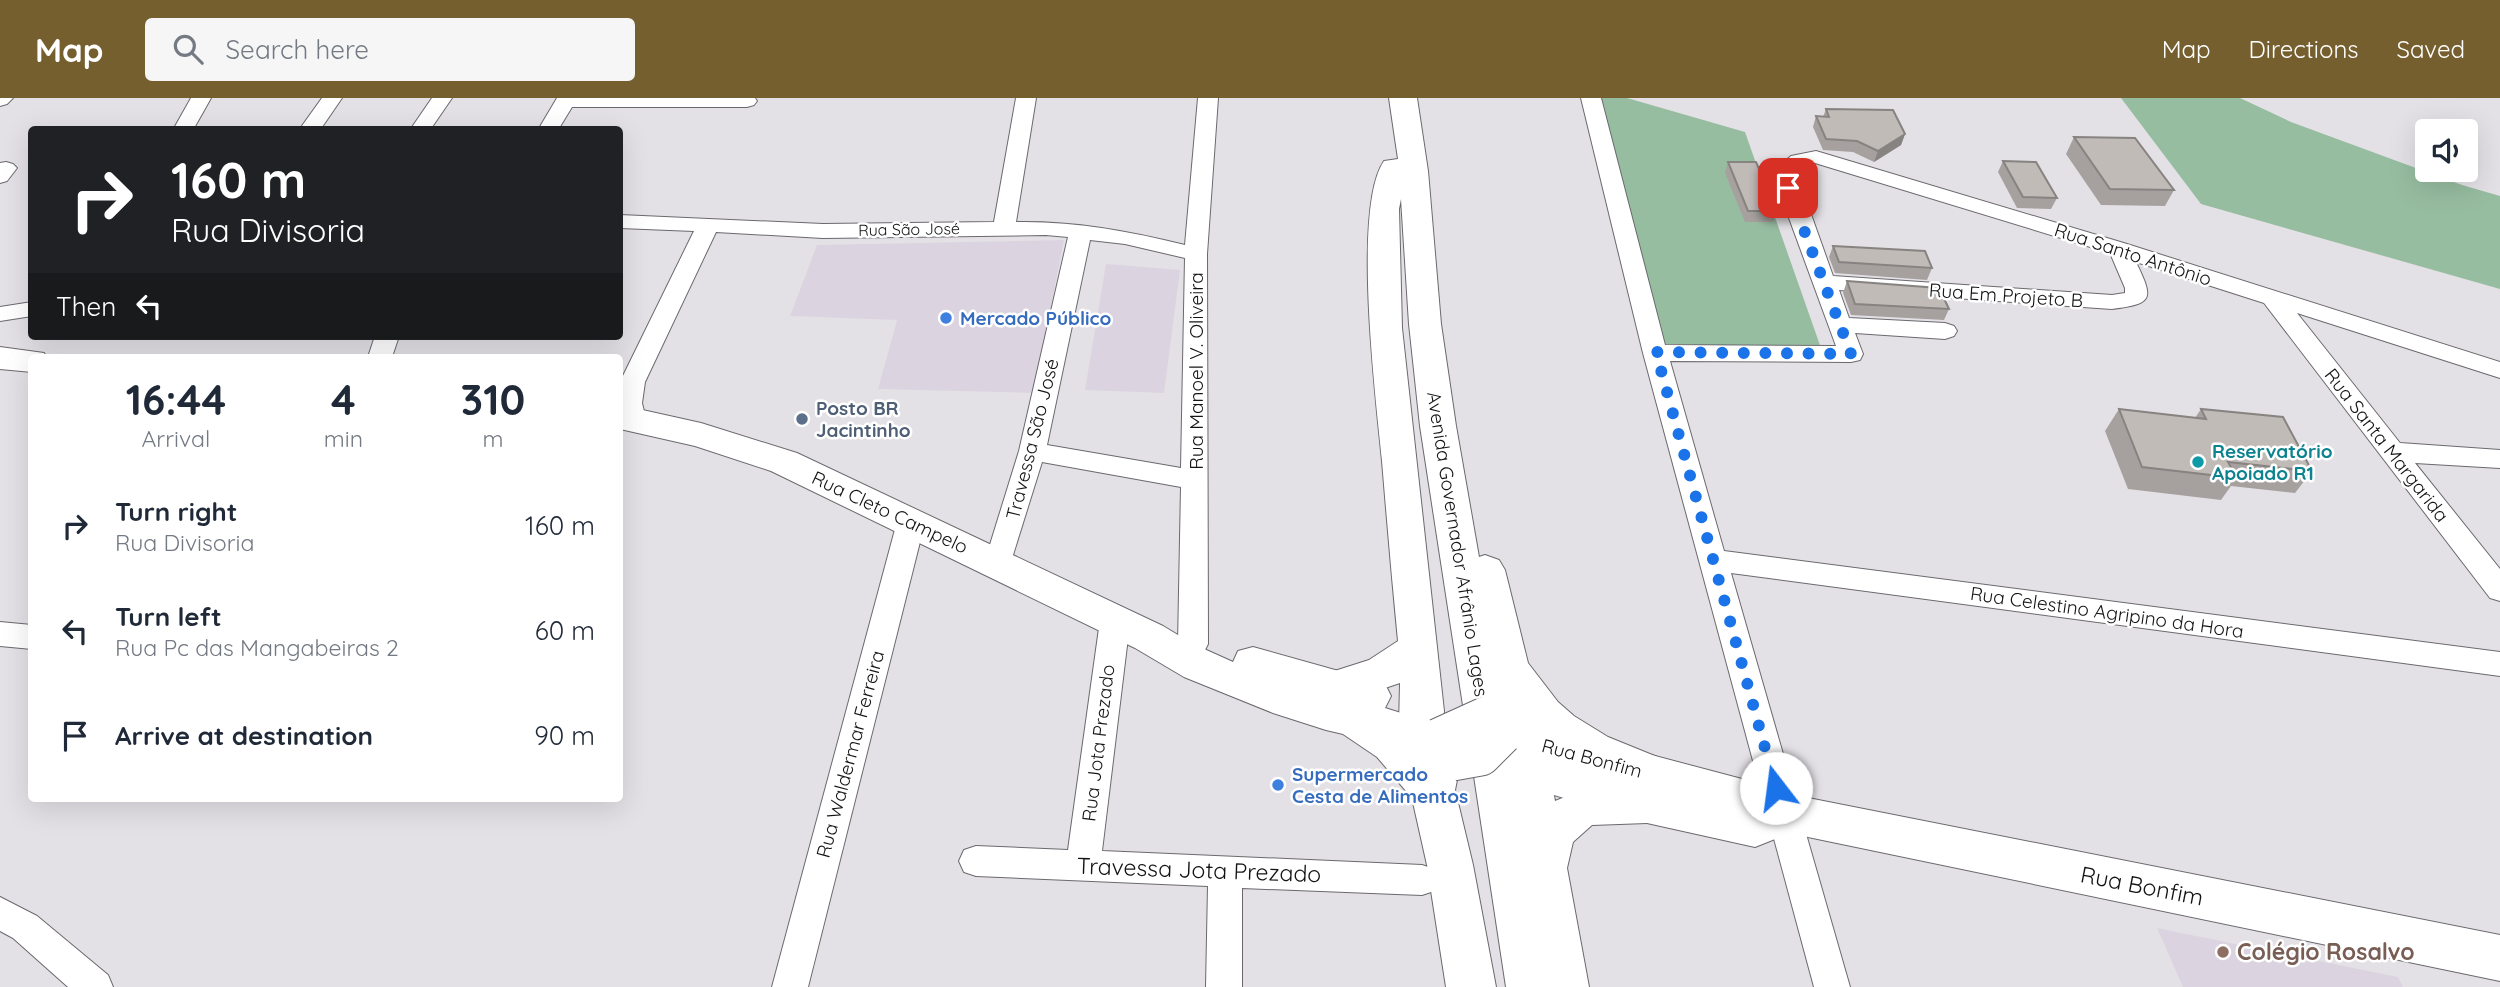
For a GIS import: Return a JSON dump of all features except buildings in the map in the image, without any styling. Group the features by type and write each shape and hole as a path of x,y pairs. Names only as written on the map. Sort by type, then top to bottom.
{"main road":[{"name":"Avenida Governador Afrânio Lages","path":"1387,98 1404,169 1437,426 1531,987"},
{"name":"Avenida Governador Afrânio Lages","path":"1404,98 1410,373 1505,987"},
{"path":"1404,169 1384,209 1386,328 1419,648 1450,865 1471,987"},
{"path":"1404,169 1439,275 1469,486 1508,726 1544,870 1564,987"},
{"path":"0,358 28,361"},
{"name":"Rua Cleto Campelo","path":"626,419 701,435 784,462 1132,629 1203,668 1278,698 1346,704"},
{"name":"Rua Cleto Campelo","path":"1132,629 1193,644 1433,740"},
{"path":"1419,648 1346,704 1392,744 1433,740 1480,754 1508,726 1526,695 1565,736 1652,790"},
{"name":"Rua Bonfim","path":"1508,726 1652,790 1755,827 1783,813 2500,958"},
{"path":"1544,870 1546,849 1556,827 1578,808 1652,790"}],"street":[{"path":"185,126 201,98"},
{"path":"312,126 332,98"},
{"path":"422,126 442,98"},
{"path":"1004,227 1026,98"},
{"name":"Rua Manoel V. Oliveira","path":"1193,644 1196,254 1208,98"},
{"path":"1591,98 1656,352 1832,987"},
{"path":"550,126 566,99 747,101"},
{"name":"Rua Santo Antônio","path":"1824,282 1788,188 1785,170 1790,164 1815,157 2119,249 2500,370"},
{"name":"Rua São José","path":"623,221 823,231 1004,227 1125,237 1196,254"},
{"path":"626,419 632,382 708,225"},
{"name":"Travessa São José","path":"998,564 1032,451 1080,232"},
{"name":"Rua Em Projeto B","path":"1824,282 2112,303 2136,296 2137,288 2119,249"},
{"path":"1656,352 1851,354 1824,282"},
{"name":"Rua Santa Margarida","path":"2273,299 2500,590"},
{"path":"0,314 28,310"},
{"path":"1840,325 1945,331"},
{"path":"1032,451 1196,480"},
{"path":"2392,452 2500,459"},
{"name":"Rua Waldermar Ferreira","path":"790,987 911,522"},
{"name":"Rua Celestino Agripino da Hora","path":"1715,560 2500,664"},
{"name":"Rua Jota Prezado","path":"1083,865 1132,629"},
{"path":"0,634 28,637"},
{"name":"Travessa Jota Prezado","path":"976,861 1422,880"},
{"path":"1224,870 1224,987"},
{"path":"0,913 25,927 95,987"}],"shaded area":[{"name":"Mercado Público","path":"1064,240 1034,393 878,389 897,320 790,316 817,245"},
{"name":"Mercado Público","path":"1106,264 1180,270 1164,393 1085,390"},
{"name":"Colégio Rosalvo","path":"2157,928 2398,977 2403,987 2183,987"}],"green space":[{"path":"1598,98 1627,98 1745,132 1821,348 1663,344"},
{"path":"2121,98 2240,98 2291,122 2415,168 2415,182 2454,182 2500,196 2500,289 2201,204"}],"place":[{"name":"Mercado Público","path":"946,318"},
{"name":"Posto BR Jacintinho","path":"802,419"},
{"name":"Reservatório Apoiado R1","path":"2198,462"},
{"name":"Supermercado Cesta de Alimentos","path":"1278,785"},
{"name":"Colégio Rosalvo","path":"2223,952"}],"route":[{"path":"1776,788 1656,352 1851,354 1788,188"}]}
